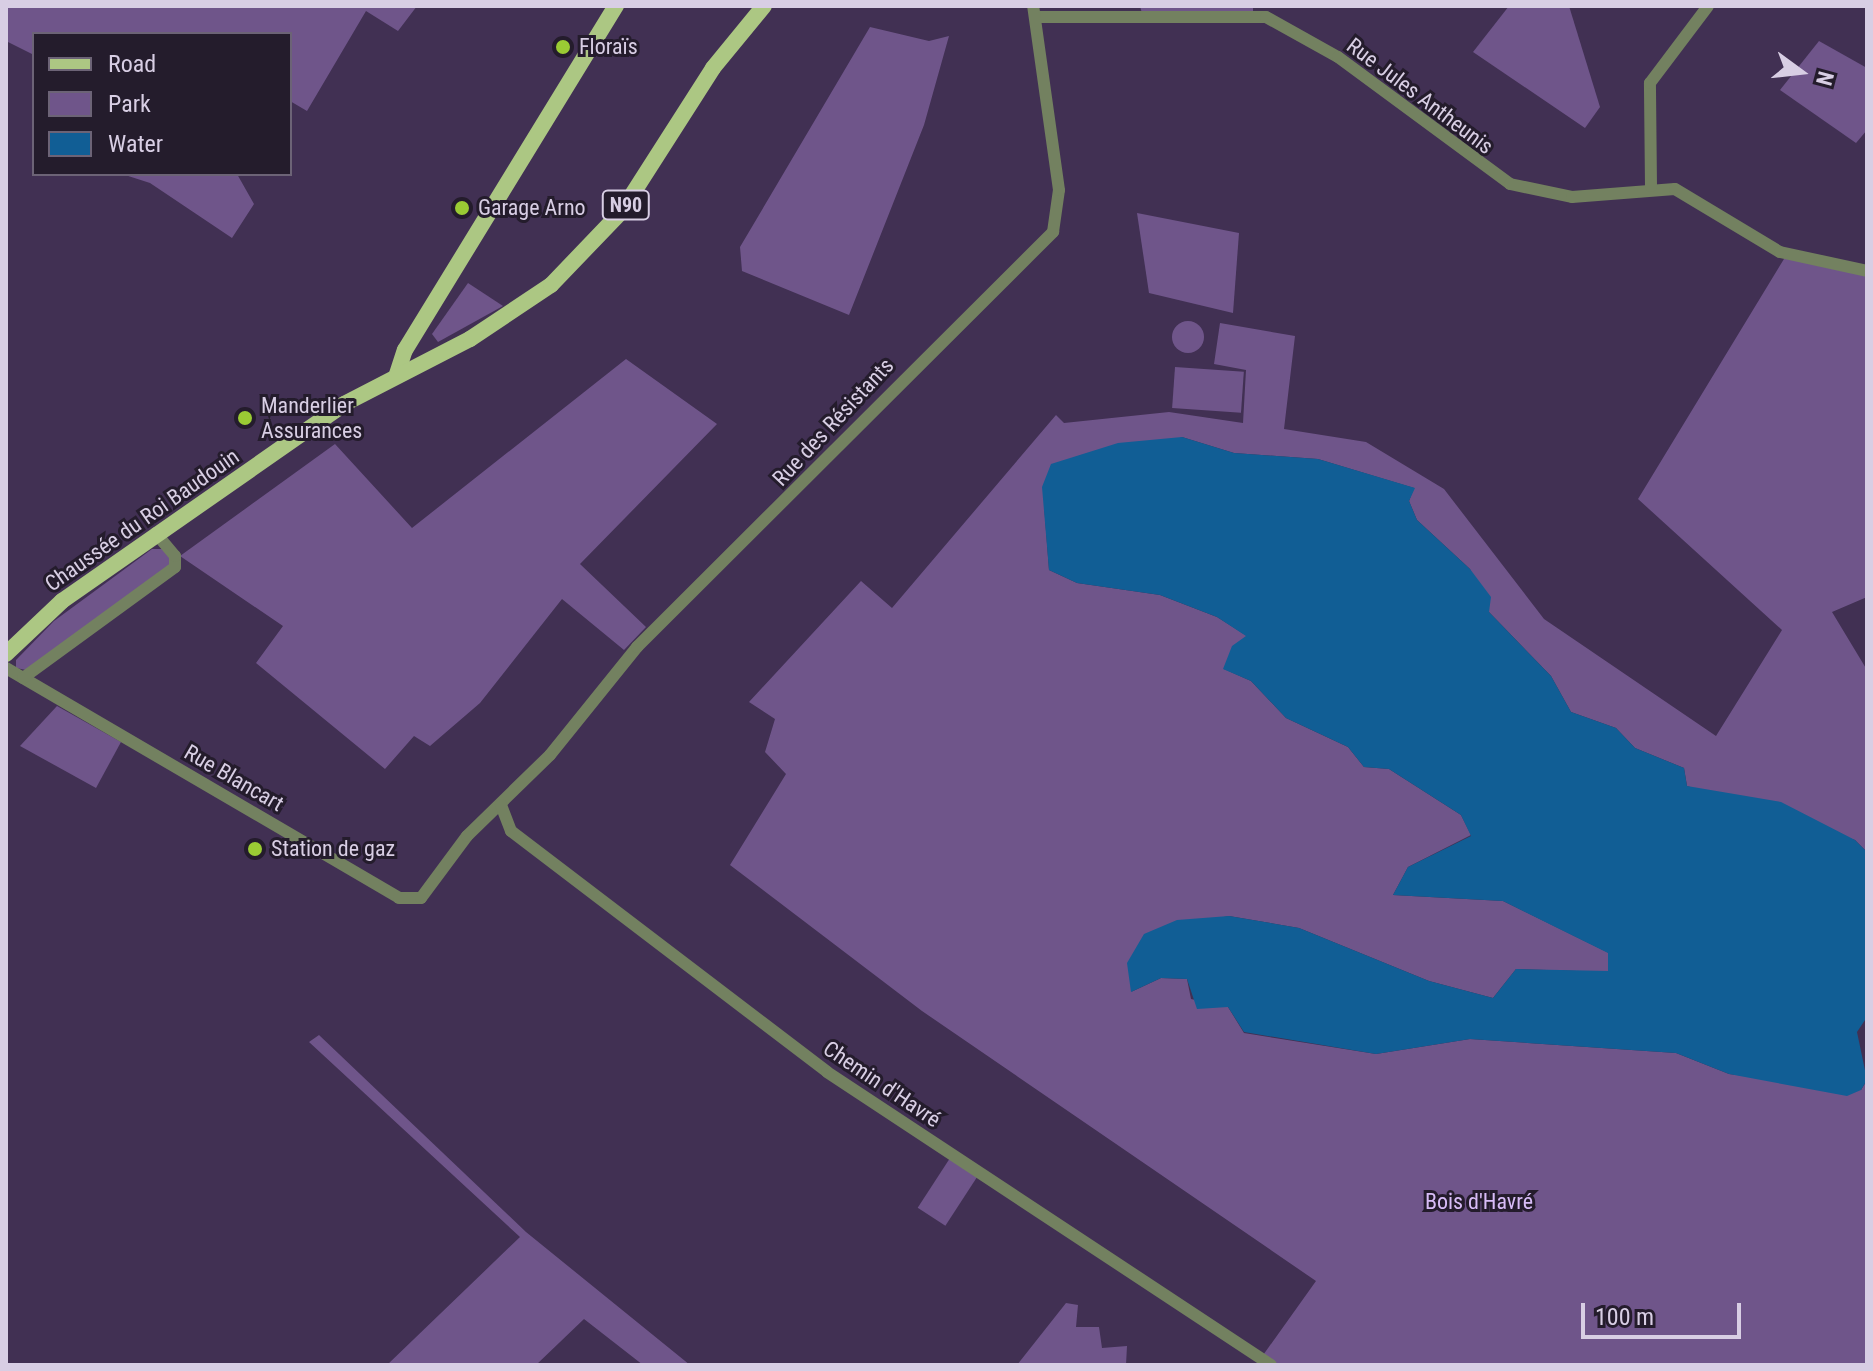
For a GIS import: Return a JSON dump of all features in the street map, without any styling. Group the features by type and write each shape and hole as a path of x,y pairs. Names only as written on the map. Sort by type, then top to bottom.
{"main road":[{"path":"397,374 405,350 616,6"},
{"name":"Chaussée du Roi Baudouin","path":"6,654 62,601 156,533 397,374 517,311 570,269 621,212 713,68 763,9"}],"street":[{"path":"1651,186 1650,83 1708,6"},
{"name":"Rue Jules Antheunis","path":"1035,11 1266,17 1355,69 1510,184 1572,197 1651,186 1698,197 1797,259 1867,271"},
{"name":"Rue des Résistants","path":"501,805 646,638 1053,232 1059,190 1035,11"},
{"path":"23,678 175,567 175,556 156,533"},
{"name":"Rue Blancart","path":"6,668 399,898 421,898 501,805"},
{"name":"Chemin d'Havré","path":"501,805 511,831 827,1072 1271,1365"}],"green space":[{"path":"6,6 417,6 398,31 366,11 307,111 292,102 292,32 32,32 32,54 6,41"},
{"path":"1140,6 1253,6 1253,14 1143,17"},
{"path":"1509,6 1569,6 1600,107 1585,128 1473,52"},
{"path":"870,27 929,41 949,36 924,125 849,315 742,271 740,247"},
{"path":"1819,41 1867,68 1867,130 1856,143 1780,90"},
{"path":"128,176 238,176 254,204 232,238 150,183"},
{"path":"1137,213 1239,233 1233,313 1149,293"},
{"name":"Bois d'Havré","path":"1787,254 1867,271 1867,597 1832,612 1867,670 1867,852 1855,840 1687,786 1684,768 1635,748 1616,728 1571,712 1551,676 1489,612 1470,569 1417,520 1409,501 1414,488 1318,459 1234,453 1182,437 1044,505 1049,570 1077,583 1160,595 1217,617 1247,636 1224,669 1251,681 1286,718 1348,747 1364,767 1389,769 1461,815 1471,835 1408,867 1393,895 1503,901 1609,953 1608,972 1516,969 1493,998 1429,981 1299,928 1229,916 1208,920 1131,992 1161,978 1187,979 1191,999 1228,1007 1244,1033 1376,1054 1470,1039 1676,1053 1729,1074 1861,1090 1867,1080 1867,1365 1271,1365 1261,1358 1316,1281 922,1011 730,865 786,774 765,752 775,719 749,702 861,581 892,608 1056,415 1064,423 1169,412 1243,423 1246,370 1214,364 1220,323 1295,336 1284,429 1366,442 1444,489 1544,619 1716,736 1782,630 1638,499"},
{"path":"468,283 503,306 438,342 432,334"},
{"path":"1188,321 1199,326 1204,337 1199,348 1188,353 1177,348 1172,337 1177,326"},
{"path":"626,359 717,424 580,564 646,627 624,650 562,599 480,703 430,746 414,736 385,769 256,663 283,626 180,556 335,444 412,528"},
{"path":"1175,367 1244,372 1241,413 1172,408"},
{"path":"152,549 163,549 173,562 167,570 26,670 16,668 16,660 54,621"},
{"path":"57,706 121,742 96,788 20,746"},
{"path":"319,1035 526,1232 690,1365 643,1365 584,1319 536,1365 387,1365 520,1237 309,1042"},
{"path":"952,1155 980,1173 945,1226 918,1208"},
{"path":"1066,1303 1078,1305 1076,1327 1099,1327 1102,1348 1127,1346 1126,1365 1017,1365"}],"water":[{"path":"1182,437 1234,453 1318,459 1415,488 1409,501 1417,520 1470,569 1491,597 1489,612 1551,676 1571,712 1616,728 1635,748 1684,768 1687,786 1781,802 1855,840 1867,852 1867,1017 1857,1032 1867,1080 1861,1090 1847,1096 1729,1074 1676,1053 1470,1039 1376,1054 1244,1032 1228,1007 1197,1009 1187,979 1161,978 1131,992 1127,963 1144,934 1177,920 1229,916 1299,928 1429,981 1493,998 1516,969 1608,971 1608,953 1503,901 1393,895 1408,867 1471,836 1461,815 1389,769 1364,767 1348,747 1286,718 1251,681 1223,669 1232,646 1246,636 1217,617 1160,595 1077,583 1049,570 1042,487 1051,464 1118,443"}],"place":[{"name":"Floraïs","path":"563,47"},
{"name":"Garage Arno","path":"462,208"},
{"name":"Manderlier Assurances","path":"245,418"},
{"name":"Station de gaz","path":"255,849"}]}
